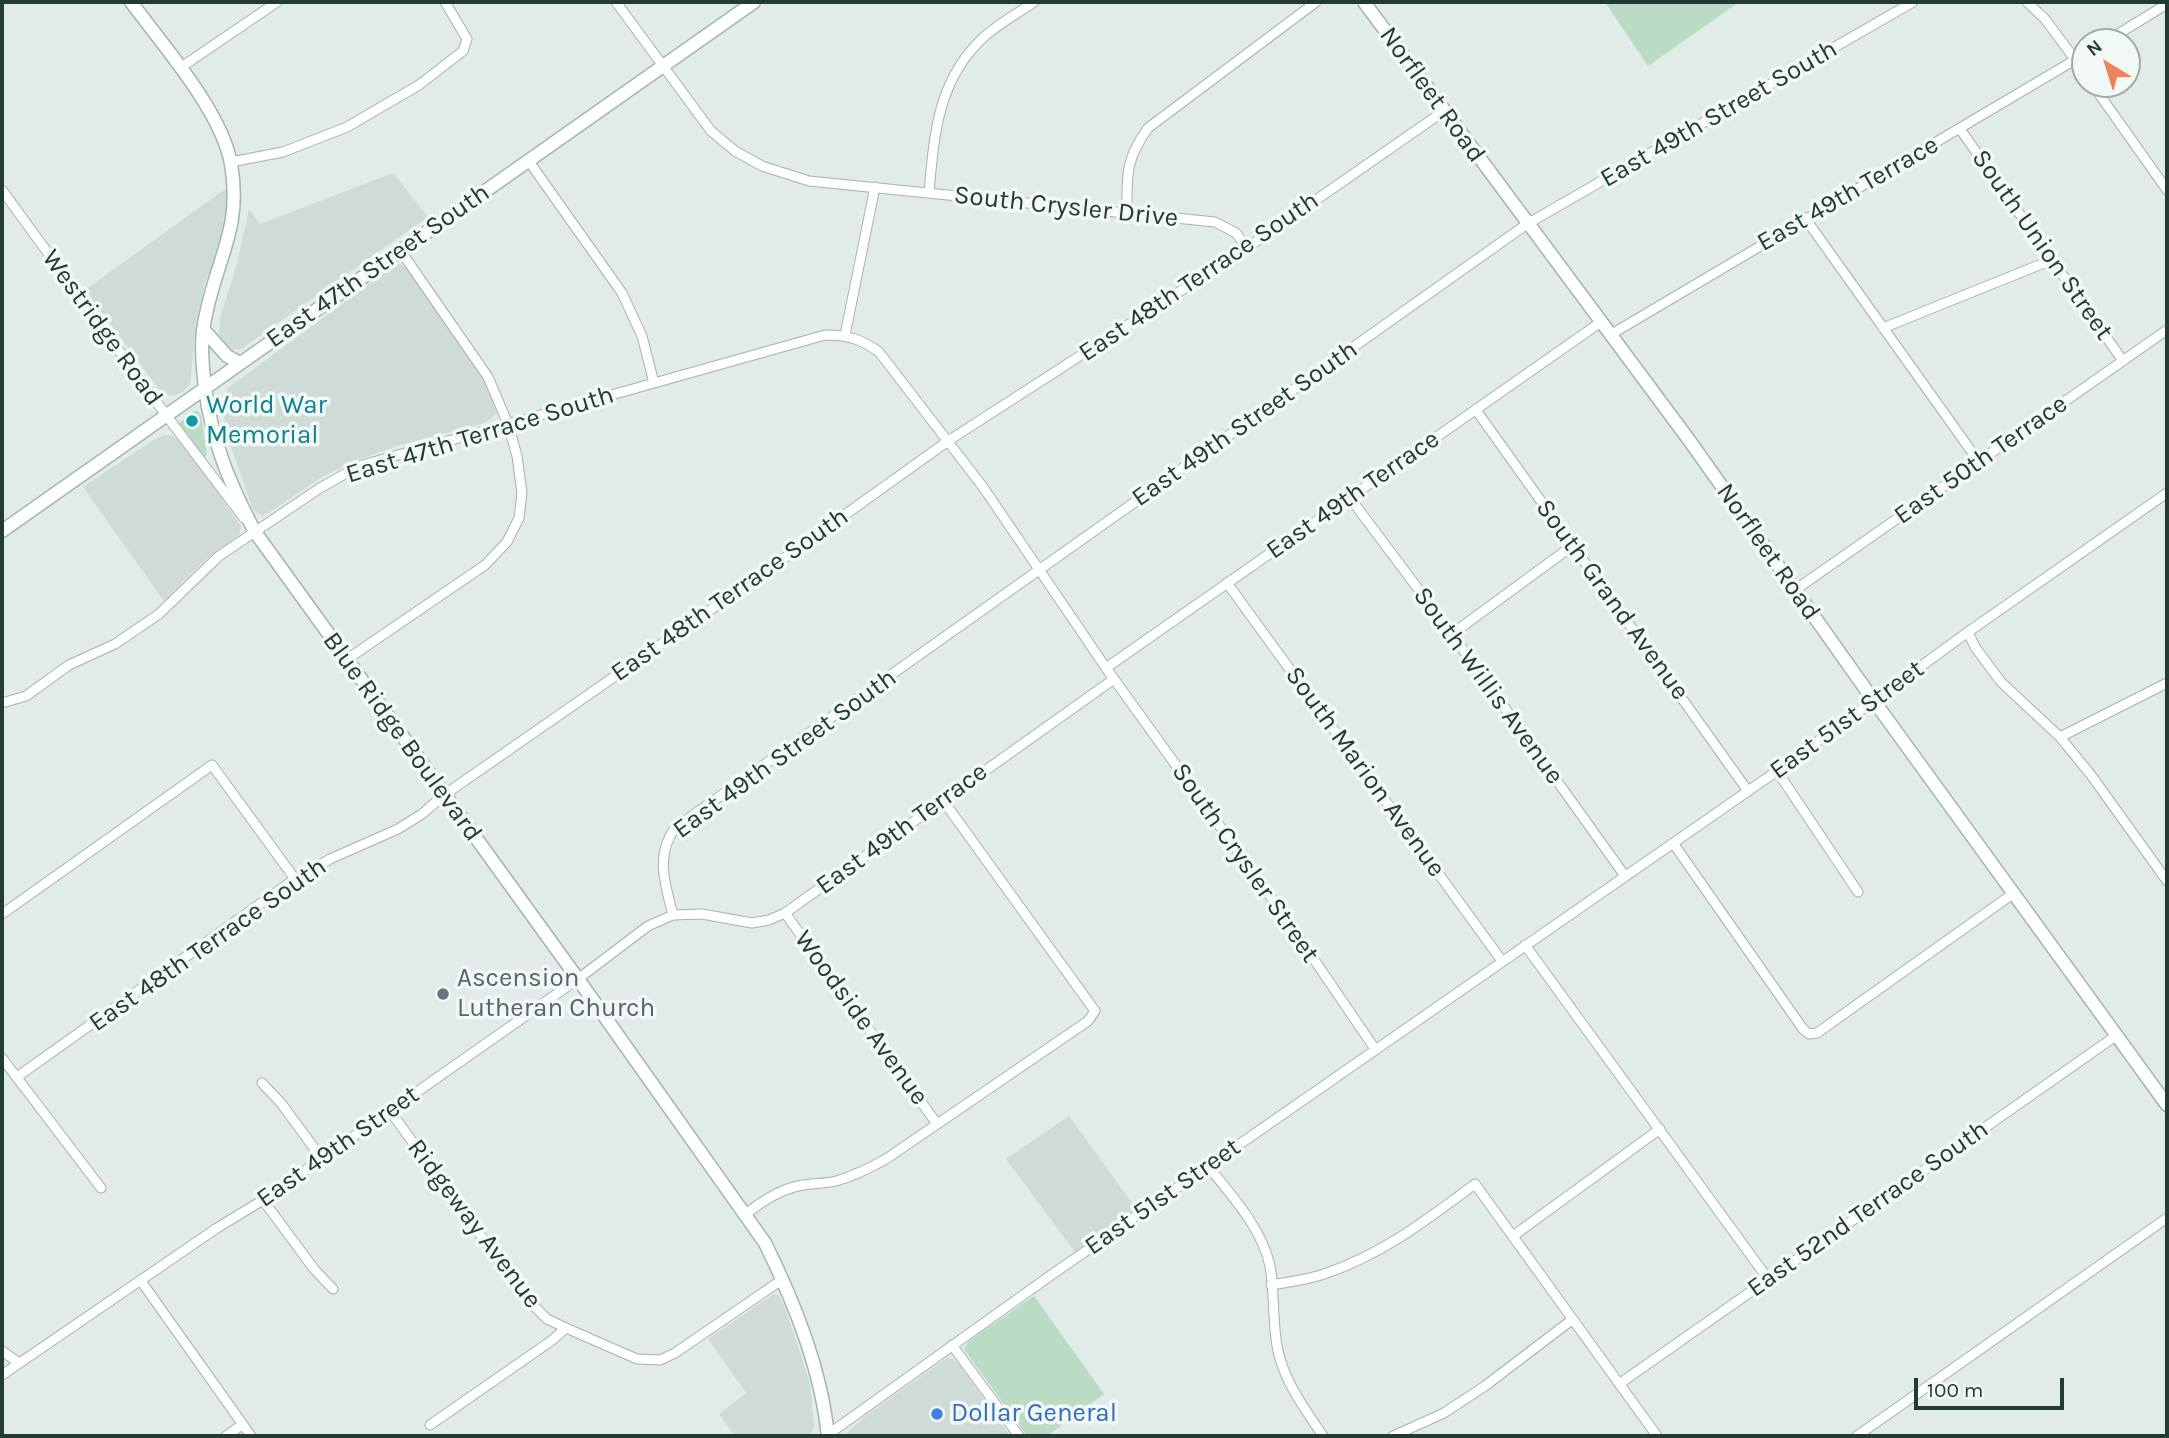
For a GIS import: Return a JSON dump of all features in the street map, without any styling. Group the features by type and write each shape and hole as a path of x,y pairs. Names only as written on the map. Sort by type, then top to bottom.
{"street":[{"name":"Blue Ridge Boulevard","path":"131,2 215,118 231,162 234,198 232,227 211,290 203,329 201,364 215,443 229,481 254,533 579,979 765,1243 783,1279 817,1373 827,1435"},
{"path":"180,68 277,2"},
{"path":"231,162 283,152 347,127 419,85 463,51 467,39 444,2"},
{"name":"South Crysler Drive","path":"617,2 711,131 735,151 762,166 810,181 1215,222 1236,233 1247,248"},
{"name":"East 47th Street South","path":"2,531 754,2"},
{"path":"929,193 938,115 958,69 988,33 1034,2"},
{"path":"1127,212 1128,167 1135,146 1148,128 1316,2"},
{"name":"Norfleet Road","path":"1364,2 1689,440 1874,701 2167,1105"},
{"name":"East 49th Street South","path":"673,915 662,858 667,839 676,828 1527,223 1913,2"},
{"path":"2027,2 2045,19 2071,55"},
{"path":"2128,28 2167,5"},
{"name":"East 49th Terrace","path":"1610,335 2071,62"},
{"path":"2102,98 2167,190"},
{"name":"East 48th Terrace South","path":"17,1077 295,879 330,859 398,829 422,814 444,795 948,441 1247,248 1444,111"},
{"name":"South Union Street","path":"1960,129 2054,259 2123,361"},
{"path":"528,160 622,293 642,336 654,383"},
{"path":"875,187 845,335 863,340 879,352 948,441 1106,668"},
{"name":"Westridge Road","path":"2,190 254,533"},
{"path":"1805,218 1979,462"},
{"path":"346,660 485,565 507,542 519,518 522,493 517,456 508,424 488,377 400,250"},
{"path":"1883,328 2054,259"},
{"name":"East 49th Terrace","path":"1106,668 1601,322"},
{"path":"203,329 227,356 240,363"},
{"name":"East 50th Terrace","path":"1795,590 2167,330"},
{"name":"East 47th Terrace South","path":"2,703 26,696 69,665 115,643 159,614 219,556 320,488 359,466 825,335 845,335"},
{"name":"South Grand Avenue","path":"1476,410 1748,791"},
{"name":"East 51st Street","path":"827,1435 1375,1049 1777,771 1968,632 2167,493"},
{"name":"South Willis Avenue","path":"1350,498 1452,634 1625,876"},
{"path":"1452,634 1572,546"},
{"name":"South Marion Avenue","path":"1227,583 1502,961"},
{"path":"1968,632 1975,647 2001,682 2060,737 2091,775 2167,881"},
{"name":"South Crysler Street","path":"1106,668 1281,911 1375,1049"},
{"name":"East 49th Terrace","path":"673,915 702,914 738,923 752,923 785,913 1114,679"},
{"path":"2060,737 2167,683"},
{"path":"2,914 212,765 295,879"},
{"path":"1777,771 1858,892"},
{"path":"746,1214 786,1189 834,1181 866,1170 1088,1021 1096,1011 942,799"},
{"path":"1673,843 1809,1034 1817,1033 2014,893"},
{"name":"Woodside Avenue","path":"785,913 937,1124"},
{"name":"East 49th Street","path":"2,1375 322,1159 579,979 648,926 673,915"},
{"path":"1525,945 1768,1279"},
{"name":"East 52nd Terrace South","path":"1619,1384 2116,1035"},
{"path":"2,1058 101,1188"},
{"path":"262,1083 281,1103 322,1159"},
{"name":"Ridgeway Avenue","path":"390,1111 527,1299 547,1319 566,1328"},
{"path":"1513,1236 1660,1129"},
{"path":"1208,1166 1258,1234 1269,1265 1277,1349 1283,1368 1296,1396 1323,1436"},
{"path":"1271,1285 1322,1275 1370,1256 1406,1235 1475,1184 1657,1436"},
{"path":"263,1200 314,1269 333,1289"},
{"path":"1857,1436 2167,1218"},
{"path":"430,1426 551,1342 566,1328 636,1359 660,1360 675,1353 783,1279"},
{"path":"141,1281 250,1436"},
{"path":"1393,1436 1444,1413 1485,1386 1573,1319"},
{"path":"953,1345 1019,1436"},
{"path":"2,1351 19,1363"},
{"path":"226,1436 243,1425"}],"shaded area":[{"path":"393,173 428,217 241,349 229,350 219,337 220,318 238,260 249,209 260,224"},
{"path":"228,187 228,209 222,245 205,283 196,323 190,384 183,392 174,396 168,395 158,388 85,290"},
{"path":"400,264 407,269 480,373 496,413 481,424 400,445 352,462 322,477 270,512 263,515 257,513 252,507 228,438 222,405 228,388 395,265"},
{"path":"164,435 172,435 186,447 241,526 239,535 206,559 164,601 83,487"},
{"path":"1069,1116 1136,1209 1075,1252 1006,1159"},
{"path":"774,1294 779,1296 783,1303 810,1384 814,1427 809,1436 735,1436 719,1414 746,1393 708,1339"},
{"path":"947,1358 959,1364 1010,1436 844,1436 863,1418"}],"green space":[{"path":"1605,2 1739,2 1648,66"},
{"path":"194,411 198,411 201,416 207,455 204,458 178,424"},
{"path":"1034,1296 1104,1394 1047,1436 1027,1436 964,1349 969,1341"}],"place":[{"name":"World War Memorial","path":"192,421"},
{"name":"Ascension Lutheran Church","path":"443,994"},
{"name":"Dollar General","path":"937,1414"}]}
